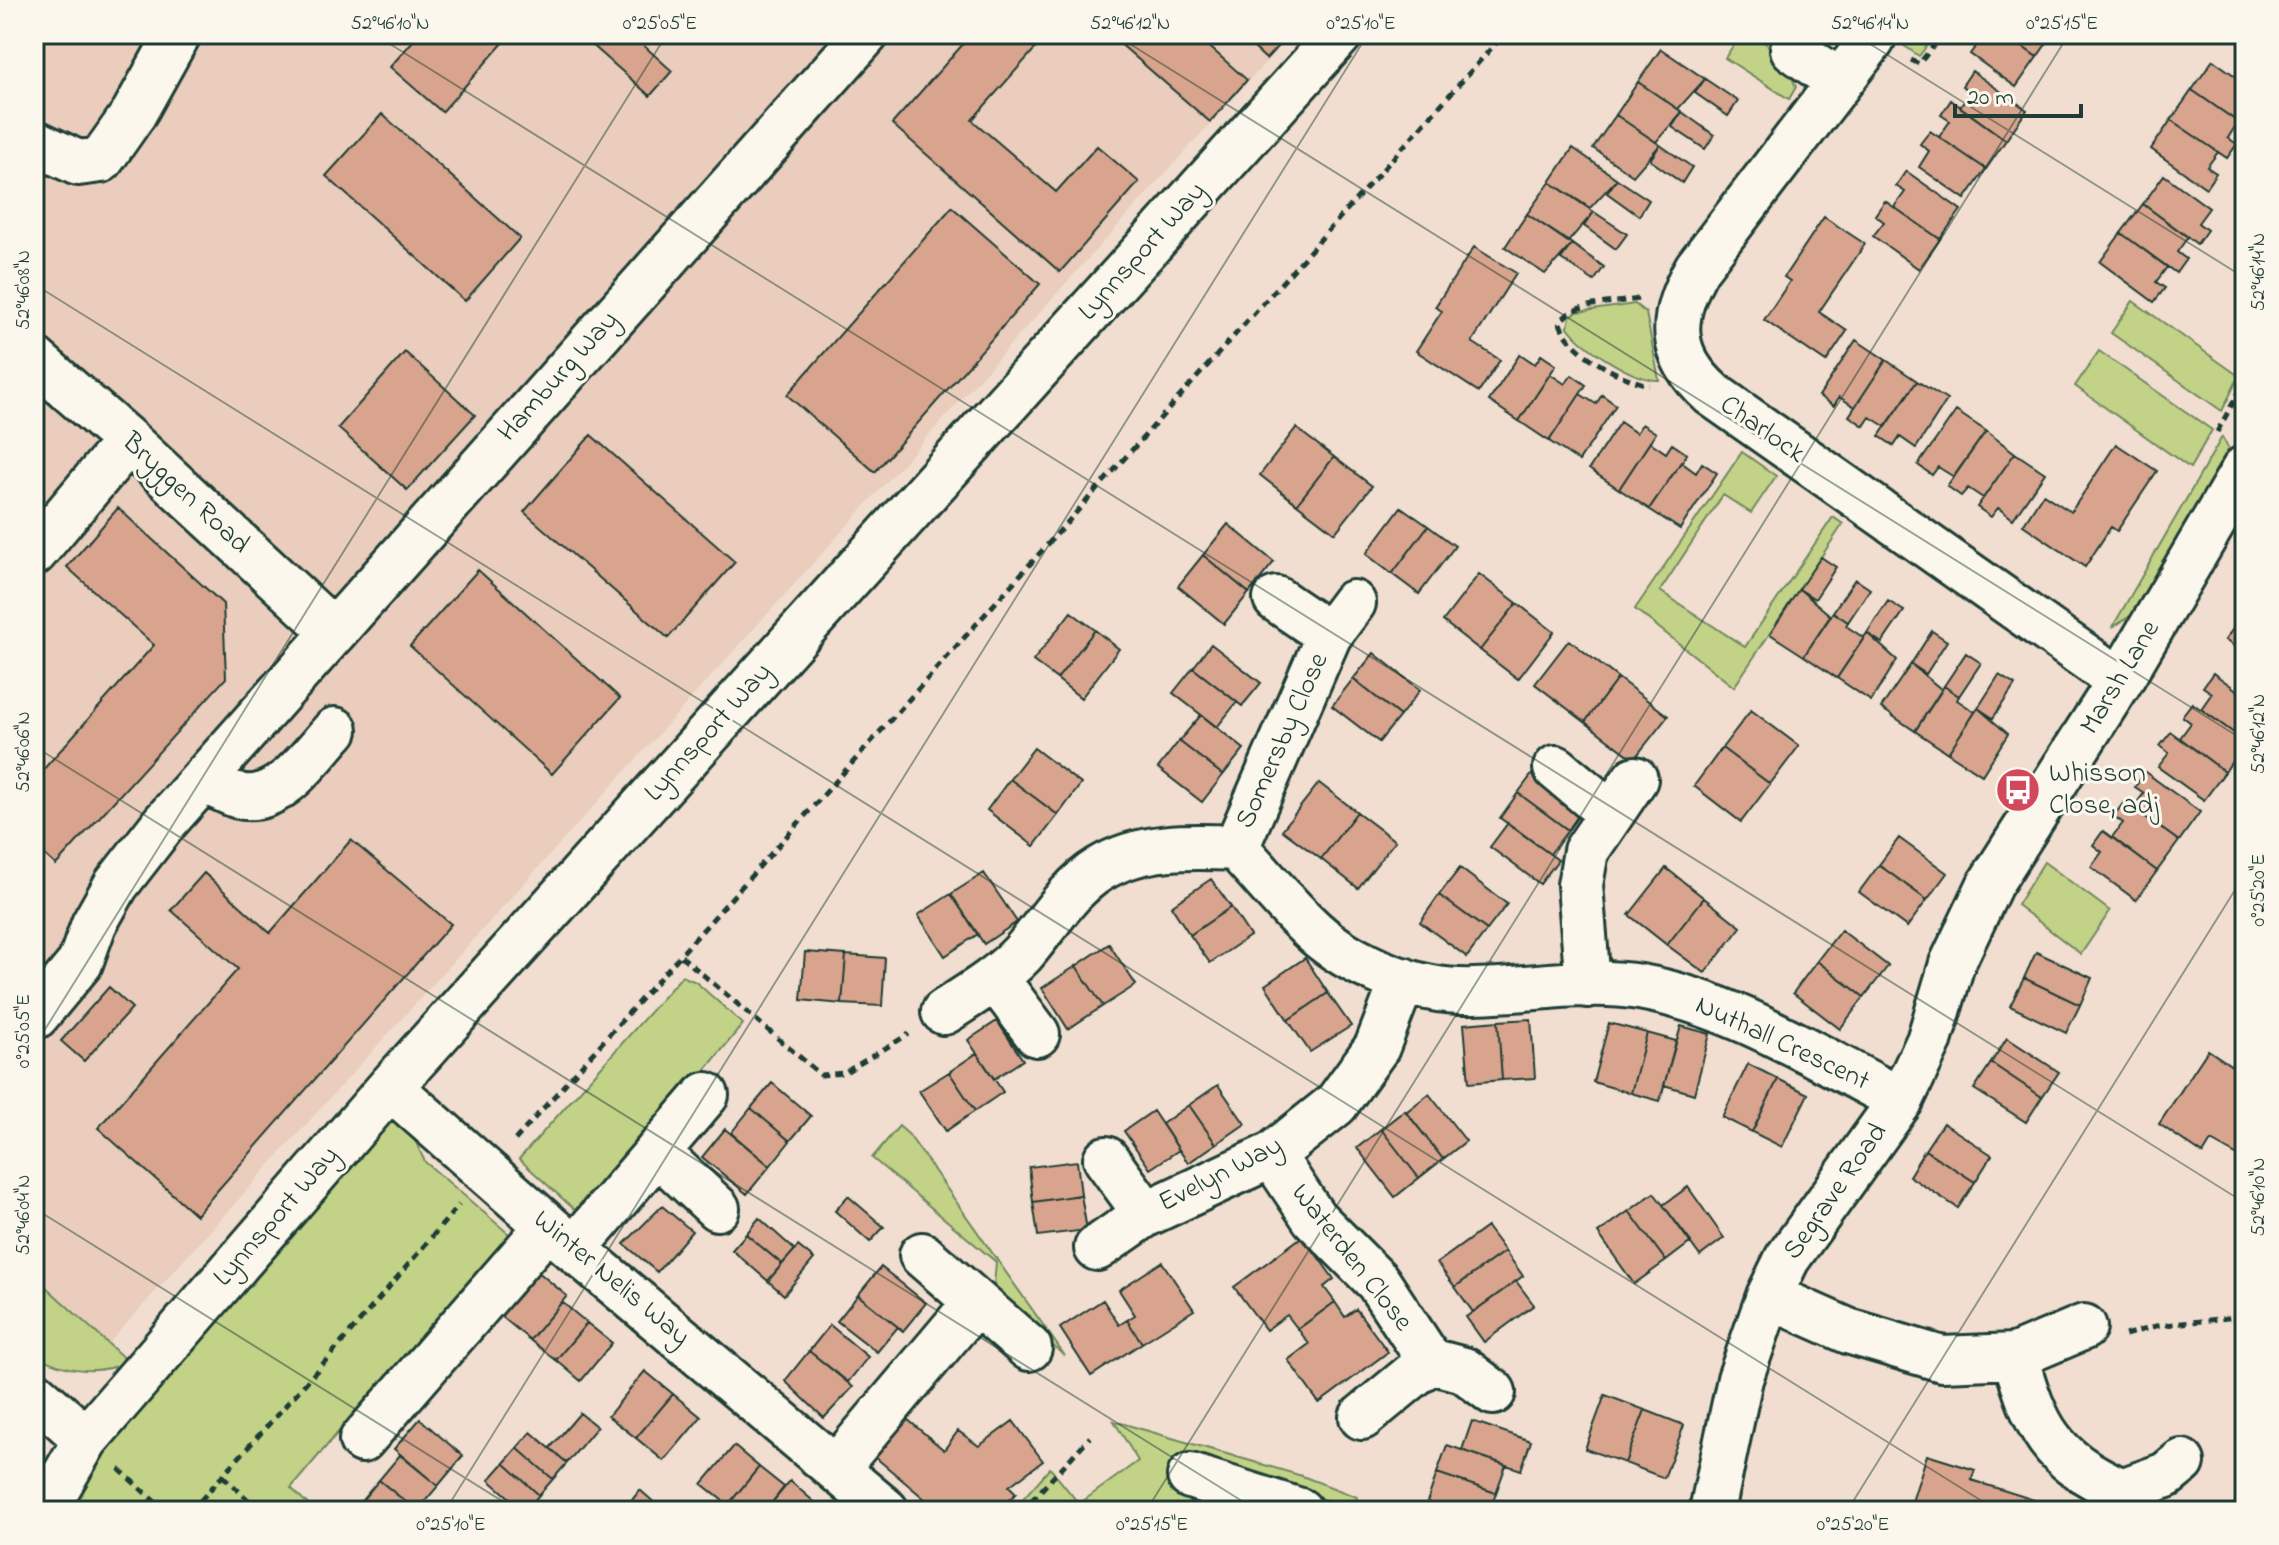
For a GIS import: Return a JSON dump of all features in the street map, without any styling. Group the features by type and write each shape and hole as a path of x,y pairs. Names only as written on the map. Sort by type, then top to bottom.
{"street":[{"path":"34,142 78,163 101,160 134,113 178,34"},
{"name":"Hamburg Way","path":"36,1016 80,963 94,924 116,885 203,780 866,34"},
{"name":"Lynnsport Way","path":"44,1511 86,1439 390,1087 1340,34"},
{"name":"Charlock","path":"1872,40 1686,288 1679,305 1678,340 1683,360 1694,378 1712,394 2120,681"},
{"path":"1793,49 1839,82"},
{"name":"Bryggen Road","path":"34,359 128,441 333,631"},
{"path":"34,553 128,441"},
{"name":"Marsh Lane","path":"1990,884 2120,681 2245,468"},
{"name":"Somersby Close","path":"1236,848 1341,619 1276,599"},
{"path":"203,780 240,796 258,796 289,780 335,730"},
{"path":"1556,768 1622,796 1586,851 1580,885 1588,985"},
{"path":"944,1012 996,979 1082,883 1102,868 1134,855 1181,845 1236,848"},
{"name":"Nuthall Crescent","path":"1236,848 1307,926 1350,957 1403,980 1456,991 1588,985 1638,987 1685,998 1751,1024 1901,1100"},
{"name":"Segrave Road","path":"1712,1511 1740,1379 1769,1296 1787,1259 1901,1100 1929,1041 1952,964 1990,884"},
{"path":"996,979 1037,1034"},
{"name":"Evelyn Way","path":"1097,1248 1146,1214 1272,1155 1336,1104 1377,1047 1403,980"},
{"name":"Winter Nelis Way","path":"390,1087 860,1496 976,1302"},
{"path":"362,1440 561,1238 657,1152 706,1095"},
{"path":"657,1152 717,1208"},
{"name":"Waterden Close","path":"1272,1155 1314,1218 1378,1282 1430,1361 1464,1370 1493,1392"},
{"name":"Evelyn Way","path":"1106,1159 1146,1214"},
{"path":"922,1255 1029,1348"},
{"path":"1769,1296 1848,1331 1942,1359 2015,1356 2084,1327"},
{"path":"2015,1356 2032,1414 2056,1449 2087,1475 2122,1491 2166,1475 2182,1462"},
{"name":"Waterden Close","path":"1362,1417 1430,1361"},
{"path":"34,1393 86,1439"},
{"path":"1190,1476 1274,1508"}],"path":[{"path":"191,1511 488,1171 1504,34"},
{"path":"1686,288 1575,308 1565,313 1560,323 1569,340 1603,365 1644,384 1712,394"},
{"path":"681,956 821,1075 844,1073 944,1012"},
{"path":"2237,1250 2245,1253"},
{"path":"2084,1327 2108,1340 2156,1326 2245,1316"},
{"path":"1022,1511 1090,1437"},
{"path":"86,1439 165,1511"},
{"path":"223,1476 260,1511"}],"shaded area":[{"path":"34,34 1291,34 108,1344 34,1276"}],"green space":[{"path":"1741,34 1750,35 1768,45 1788,69 1796,87 1789,99 1725,58"},
{"path":"1887,34 1936,34 1919,56"},
{"path":"2133,301 2239,376 2222,411 2111,333"},
{"path":"1635,304 1646,313 1659,380 1636,375 1609,361 1568,327 1570,316 1577,312"},
{"path":"2099,351 2212,430 2190,468 2075,386"},
{"path":"2222,437 2231,453 2139,610 2112,628"},
{"path":"1742,452 1776,476 1751,513 1723,495 1660,591 1745,647 1833,517 1843,524 1734,687 1635,609"},
{"path":"2044,862 2110,911 2081,954 2017,905"},
{"path":"682,976 696,982 743,1024 599,1200 589,1193 575,1210 519,1159"},
{"path":"390,1087 425,1162 517,1241 340,1430 291,1488 315,1511 272,1508 270,1511 44,1511"},
{"path":"899,1126 909,1135 1065,1356 993,1296 996,1262 872,1158"},
{"path":"34,1276 128,1362 104,1369 80,1370 34,1354"},
{"path":"1114,1421 1302,1476 1357,1497 1352,1511 1305,1492 1189,1467 1178,1494 1213,1506 1218,1511 1012,1511 1050,1468 1079,1504 1138,1461"}],"building":[{"path":"419,34 511,34 442,112 390,67"},
{"path":"580,34 631,34 672,71 650,96"},
{"path":"972,34 1033,34 1041,42 972,120 1056,192 1097,146 1139,182 1060,272 892,124"},
{"path":"1109,34 1195,34 1247,80 1210,122"},
{"path":"1239,34 1289,34 1266,59"},
{"path":"1974,34 2004,34 2037,57 2016,87 1970,54 1981,39"},
{"path":"2004,34 2053,34 2037,57"},
{"path":"1661,49 1705,79 1678,109 1638,82"},
{"path":"2213,60 2245,83 2245,127 2192,90"},
{"path":"1972,71 2027,110 2006,140 1960,107 1971,92 1962,86"},
{"path":"1705,79 1738,101 1728,116 1695,93"},
{"path":"1638,82 1682,112 1656,142 1616,115"},
{"path":"2192,90 2238,122 2228,138 2237,144 2227,158 2171,120"},
{"path":"1951,100 2006,140 1986,169 1939,137 1950,121 1941,115"},
{"path":"1682,112 1714,135 1705,149 1672,127"},
{"path":"382,114 520,238 465,301 326,176"},
{"path":"1616,115 1660,145 1633,176 1593,148"},
{"path":"2171,120 2218,152 2207,167 2216,173 2206,188 2151,149"},
{"path":"1930,131 1986,169 1965,199 1919,167 1929,151 1920,144"},
{"path":"1660,145 1692,167 1682,183 1650,160"},
{"path":"1573,148 1617,179 1590,208 1550,182"},
{"path":"1906,171 1961,210 1940,239 1894,207 1905,192 1896,186"},
{"path":"2164,175 2209,208 2198,223 2207,230 2197,244 2143,204"},
{"path":"1617,179 1649,200 1639,216 1607,193"},
{"path":"1550,182 1594,212 1568,242 1527,214"},
{"path":"1885,201 1940,239 1919,269 1873,236 1884,222 1875,215"},
{"path":"2143,204 2188,237 2177,252 2186,259 2176,273 2121,233"},
{"path":"952,207 1040,284 875,472 787,395"},
{"path":"1594,212 1627,234 1616,249 1584,226"},
{"path":"1527,214 1572,244 1545,274 1505,247"},
{"path":"1824,217 1865,244 1819,312 1847,331 1826,362 1764,320 1790,281 1784,277"},
{"path":"2121,233 2167,267 2156,282 2165,288 2154,302 2100,262"},
{"path":"1572,244 1604,267 1594,281 1561,259"},
{"path":"1474,247 1516,273 1472,342 1500,360 1479,392 1416,351 1442,311 1435,307"},
{"path":"1856,340 1886,360 1855,407 1839,397 1834,406 1819,396"},
{"path":"405,352 475,415 407,490 338,428"},
{"path":"1520,354 1535,364 1541,355 1556,365 1519,421 1489,401"},
{"path":"1886,360 1917,381 1886,427 1870,417 1864,426 1849,416"},
{"path":"1550,374 1565,384 1572,375 1586,385 1549,441 1519,421"},
{"path":"1917,381 1947,400 1916,448 1900,437 1894,446 1879,436"},
{"path":"1580,394 1596,404 1602,395 1616,405 1579,461 1549,441"},
{"path":"1956,411 1986,431 1954,477 1938,467 1932,475 1918,465"},
{"path":"1620,422 1636,433 1642,424 1656,433 1619,489 1589,469"},
{"path":"1296,428 1334,457 1297,504 1260,475"},
{"path":"1986,431 2015,453 1983,498 1968,488 1961,496 1947,486"},
{"path":"591,435 735,562 668,638 524,512"},
{"path":"1650,442 1666,453 1672,444 1687,454 1649,509 1619,489"},
{"path":"2116,444 2157,471 2117,531 2111,527 2085,567 2023,525 2043,494 2071,512"},
{"path":"2015,453 2045,473 2013,519 1998,508 1991,517 1977,507"},
{"path":"1334,457 1372,486 1335,533 1297,504"},
{"path":"1681,462 1696,473 1702,463 1717,473 1680,529 1649,509"},
{"path":"1401,507 1428,526 1392,574 1366,554"},
{"path":"118,508 223,604 226,678 56,865 34,845 34,780 154,645 67,567"},
{"path":"1228,524 1274,562 1249,593 1203,555"},
{"path":"1428,526 1455,546 1419,594 1392,574"},
{"path":"1203,555 1249,593 1224,624 1178,586"},
{"path":"1821,557 1836,567 1815,599 1799,589"},
{"path":"478,570 620,698 552,774 410,646"},
{"path":"1479,574 1517,603 1480,650 1443,621"},
{"path":"1855,579 1870,589 1848,622 1833,612"},
{"path":"1799,589 1831,616 1804,656 1770,634"},
{"path":"1888,601 1904,611 1882,643 1867,633"},
{"path":"1517,603 1554,632 1518,679 1480,650"},
{"path":"1071,612 1095,630 1057,679 1033,661"},
{"path":"1833,612 1864,638 1837,678 1804,656"},
{"path":"2245,612 2245,633 2235,626"},
{"path":"2235,626 2245,633 2245,654 2225,640"},
{"path":"1095,630 1119,649 1081,698 1057,679"},
{"path":"1932,631 1947,641 1926,674 1911,664"},
{"path":"1867,633 1897,660 1871,701 1837,678"},
{"path":"1569,640 1618,678 1585,722 1535,684"},
{"path":"1211,644 1261,683 1242,706 1193,668"},
{"path":"1374,653 1420,690 1400,716 1353,679"},
{"path":"1966,653 1981,663 1959,696 1944,686"},
{"path":"1911,664 1942,690 1915,731 1881,708"},
{"path":"1193,668 1237,702 1217,727 1173,693"},
{"path":"2213,673 2245,696 2245,741 2201,709 2212,693 2203,687"},
{"path":"1999,675 2015,685 1993,718 1978,708"},
{"path":"1618,678 1668,716 1634,759 1585,722"},
{"path":"1353,679 1400,716 1379,742 1332,706"},
{"path":"1944,686 1975,712 1948,753 1915,731"},
{"path":"2192,703 2245,741 2225,772 2180,738 2191,723 2182,716"},
{"path":"1978,708 2008,734 1982,775 1948,753"},
{"path":"1751,710 1799,746 1770,784 1722,748"},
{"path":"1201,715 1244,749 1223,775 1179,741"},
{"path":"2171,732 2225,772 2204,800 2158,767 2169,753 2160,746"},
{"path":"1179,741 1223,775 1202,802 1158,768"},
{"path":"1034,748 1081,784 1058,815 1010,779"},
{"path":"1722,748 1770,784 1741,822 1694,786"},
{"path":"1536,769 1586,805 1568,830 1518,793"},
{"path":"2145,772 2200,812 2179,841 2133,808 2144,793 2135,787"},
{"path":"1010,779 1058,815 1034,846 987,810"},
{"path":"1319,783 1357,812 1321,859 1282,830"},
{"path":"1518,793 1568,830 1550,854 1500,818"},
{"path":"2124,802 2179,841 2157,871 2112,837 2123,823 2114,816"},
{"path":"1357,812 1395,841 1358,888 1321,859"},
{"path":"1508,823 1558,860 1540,884 1490,847"},
{"path":"2103,831 2157,871 2136,900 2091,867 2102,852 2093,845"},
{"path":"1899,838 1947,873 1927,900 1879,865"},
{"path":"351,840 451,924 196,1215 98,1128 238,969 171,910 204,873 270,933"},
{"path":"1879,865 1927,900 1907,927 1859,892"},
{"path":"1460,868 1507,904 1487,930 1439,895"},
{"path":"1666,868 1704,898 1667,945 1629,915"},
{"path":"984,873 1017,922 984,944 951,894"},
{"path":"1211,879 1231,907 1190,935 1171,906"},
{"path":"951,894 978,934 945,956 918,915"},
{"path":"1439,895 1487,930 1467,957 1420,922"},
{"path":"1704,898 1741,927 1705,973 1667,945"},
{"path":"1231,907 1250,936 1210,963 1190,935"},
{"path":"1841,930 1888,966 1864,997 1817,961"},
{"path":"1109,944 1136,985 1103,1006 1076,966"},
{"path":"805,952 846,955 842,1004 801,1000"},
{"path":"2036,952 2092,978 2080,1005 2024,978"},
{"path":"846,955 885,958 882,1006 842,1004"},
{"path":"1305,958 1328,993 1288,1020 1265,985"},
{"path":"1817,961 1864,997 1840,1029 1793,993"},
{"path":"1076,966 1103,1006 1068,1029 1042,988"},
{"path":"2024,978 2080,1005 2066,1033 2010,1006"},
{"path":"109,987 132,1008 84,1061 61,1041"},
{"path":"1328,993 1351,1026 1310,1052 1288,1020"},
{"path":"1531,1019 1535,1078 1502,1080 1498,1021"},
{"path":"997,1021 1023,1060 994,1079 968,1040"},
{"path":"1498,1021 1502,1080 1469,1083 1464,1024"},
{"path":"1609,1023 1647,1033 1631,1093 1593,1082"},
{"path":"1681,1026 1710,1034 1694,1094 1664,1085"},
{"path":"1647,1033 1676,1041 1660,1101 1631,1093"},
{"path":"2007,1038 2059,1072 2042,1097 1991,1063"},
{"path":"2245,1046 2245,1160 2211,1141 2203,1154 2159,1124 2208,1050 2232,1066"},
{"path":"977,1053 1003,1092 975,1111 949,1072"},
{"path":"1991,1063 2042,1097 2026,1122 1974,1089"},
{"path":"1748,1064 1778,1079 1752,1132 1722,1117"},
{"path":"949,1072 975,1111 946,1131 919,1091"},
{"path":"1778,1079 1808,1094 1782,1147 1752,1132"},
{"path":"772,1083 811,1116 790,1141 751,1108"},
{"path":"1218,1085 1245,1124 1216,1144 1189,1105"},
{"path":"1429,1094 1466,1141 1443,1159 1406,1112"},
{"path":"1189,1105 1216,1144 1188,1163 1162,1124"},
{"path":"751,1108 790,1141 770,1166 731,1133"},
{"path":"1405,1110 1443,1159 1419,1178 1381,1129"},
{"path":"1153,1111 1179,1150 1150,1169 1124,1131"},
{"path":"1943,1123 1992,1155 1975,1182 1925,1150"},
{"path":"725,1129 770,1166 747,1194 702,1157"},
{"path":"1381,1129 1419,1178 1395,1197 1357,1148"},
{"path":"1925,1150 1975,1182 1958,1208 1909,1176"},
{"path":"1077,1161 1081,1195 1033,1202 1029,1167"},
{"path":"1688,1187 1724,1238 1700,1256 1663,1205"},
{"path":"1654,1193 1691,1242 1666,1261 1629,1211"},
{"path":"1081,1195 1087,1230 1038,1236 1033,1202"},
{"path":"848,1196 884,1227 870,1242 835,1211"},
{"path":"662,1206 692,1231 657,1272 624,1244"},
{"path":"1629,1211 1666,1261 1634,1284 1598,1233"},
{"path":"759,1218 795,1250 782,1264 746,1234"},
{"path":"1487,1227 1505,1251 1455,1287 1437,1263"},
{"path":"746,1234 782,1264 768,1281 732,1250"},
{"path":"1303,1236 1334,1279 1324,1287 1335,1302 1298,1329 1287,1315 1266,1330 1234,1287"},
{"path":"798,1246 814,1259 784,1295 768,1281"},
{"path":"1505,1251 1523,1276 1473,1312 1455,1287"},
{"path":"1162,1262 1194,1310 1142,1343 1127,1320 1135,1315 1119,1290"},
{"path":"881,1267 926,1303 903,1331 858,1295"},
{"path":"537,1271 567,1296 530,1340 500,1315"},
{"path":"1516,1281 1534,1305 1484,1342 1466,1317"},
{"path":"858,1295 898,1327 877,1352 837,1321"},
{"path":"1103,1300 1119,1325 1127,1320 1142,1343 1091,1376 1060,1328"},
{"path":"562,1302 587,1323 556,1360 530,1340"},
{"path":"1335,1302 1345,1317 1356,1309 1388,1352 1319,1403 1288,1360 1309,1344 1298,1329"},
{"path":"587,1323 612,1343 581,1381 556,1360"},
{"path":"830,1325 868,1357 848,1382 809,1351"},
{"path":"809,1351 853,1387 824,1418 785,1381"},
{"path":"645,1371 673,1394 636,1438 608,1416"},
{"path":"673,1394 701,1417 664,1461 636,1438"},
{"path":"1605,1395 1645,1410 1625,1463 1585,1449"},
{"path":"1645,1410 1684,1425 1664,1478 1625,1463"},
{"path":"580,1413 597,1427 567,1463 550,1448"},
{"path":"420,1419 463,1456 438,1486 394,1449"},
{"path":"907,1419 944,1450 958,1431 979,1446 1013,1421 1043,1461 1009,1486 1016,1493 999,1511 989,1505 984,1511 930,1511 922,1504 926,1500 875,1457"},
{"path":"1472,1421 1531,1441 1521,1470 1462,1450"},
{"path":"531,1432 567,1463 553,1479 517,1448"},
{"path":"1447,1445 1506,1465 1496,1493 1437,1473"},
{"path":"734,1446 759,1467 728,1505 702,1484"},
{"path":"517,1448 553,1479 539,1495 504,1463"},
{"path":"400,1455 438,1486 417,1511 379,1480"},
{"path":"1927,1455 1975,1470 1971,1480 2069,1511 1909,1511"},
{"path":"504,1463 539,1495 525,1511 489,1480"},
{"path":"759,1467 784,1487 765,1511 736,1511 728,1505"},
{"path":"1437,1473 1496,1493 1490,1511 1453,1511 1427,1502"},
{"path":"379,1480 417,1511 366,1511 358,1505"},
{"path":"790,1481 820,1507 821,1511 765,1511"},
{"path":"640,1490 656,1504 650,1511 623,1511"}],"place":[{"name":"Whisson Close, adj","path":"2018,790"}]}
